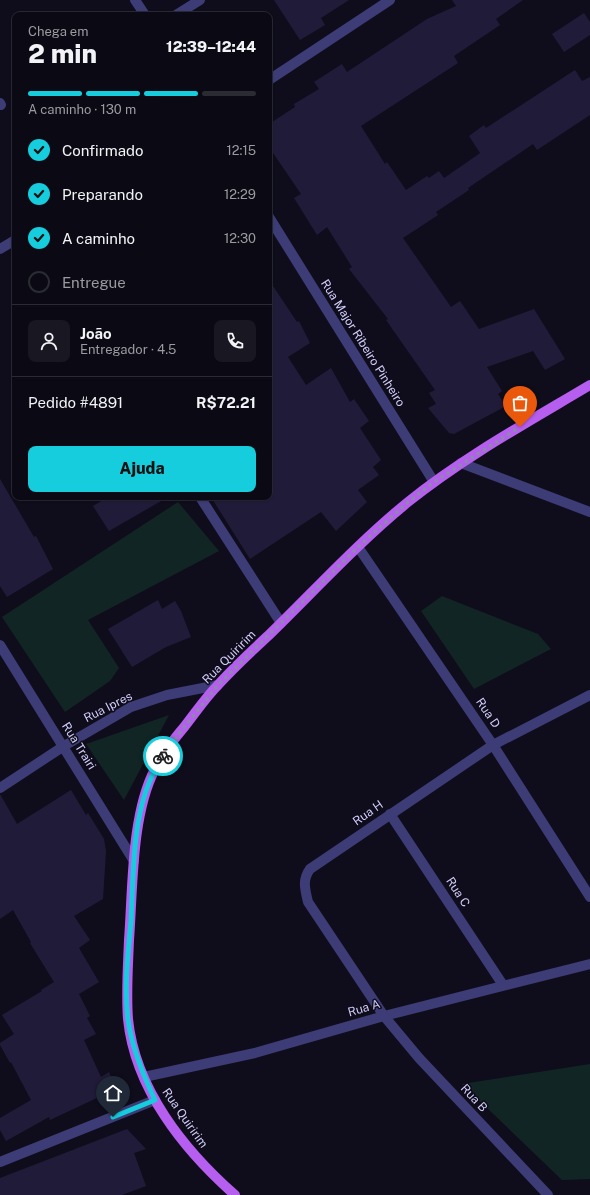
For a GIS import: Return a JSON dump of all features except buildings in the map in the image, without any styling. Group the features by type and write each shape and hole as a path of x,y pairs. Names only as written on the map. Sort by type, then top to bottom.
{"main road":[{"name":"Rua Quiririm","path":"235,1195 198,1159 178,1135 155,1100 144,1077 134,1050 128,1020 127,979 134,861 139,819 145,794 155,768 178,735 218,685 358,547 407,503 462,463 590,385"}],"street":[{"path":"135,0 143,12"},
{"path":"181,12 200,0"},
{"path":"272,78 390,0"},
{"name":"Rua Major Ribeiro Pinheiro","path":"272,222 434,482"},
{"path":"0,250 12,242"},
{"path":"462,463 590,512"},
{"path":"202,500 281,623"},
{"name":"Rua D","path":"358,547 494,745 590,897"},
{"name":"Rua Trairi","path":"0,645 134,861"},
{"name":"Rua Ipres","path":"0,788 64,746 131,707 167,695 218,685"},
{"name":"Rua H","path":"384,1016 308,902 305,887 305,876 310,869 494,745 590,695"},
{"name":"Rua C","path":"390,814 504,985"},
{"name":"Rua A","path":"144,1077 255,1053 384,1016 590,964"},
{"name":"Rua B","path":"384,1016 419,1058 548,1195"},
{"path":"0,1162 155,1100"}],"green space":[{"path":"178,502 219,551 88,620 119,668 110,681 65,712 2,617"},
{"path":"442,596 538,634 551,649 474,689 421,611"},
{"path":"169,715 124,800 86,744"},
{"path":"590,1064 590,1179 562,1180 462,1084"}],"way so far":[{"path":"163,756 218,685 358,547 407,503 434,482 520,427"}],"route":[{"path":"113,1117 155,1100 144,1077 134,1050 128,1020 127,979 134,861 139,819 145,794 155,768 163,756"}]}
